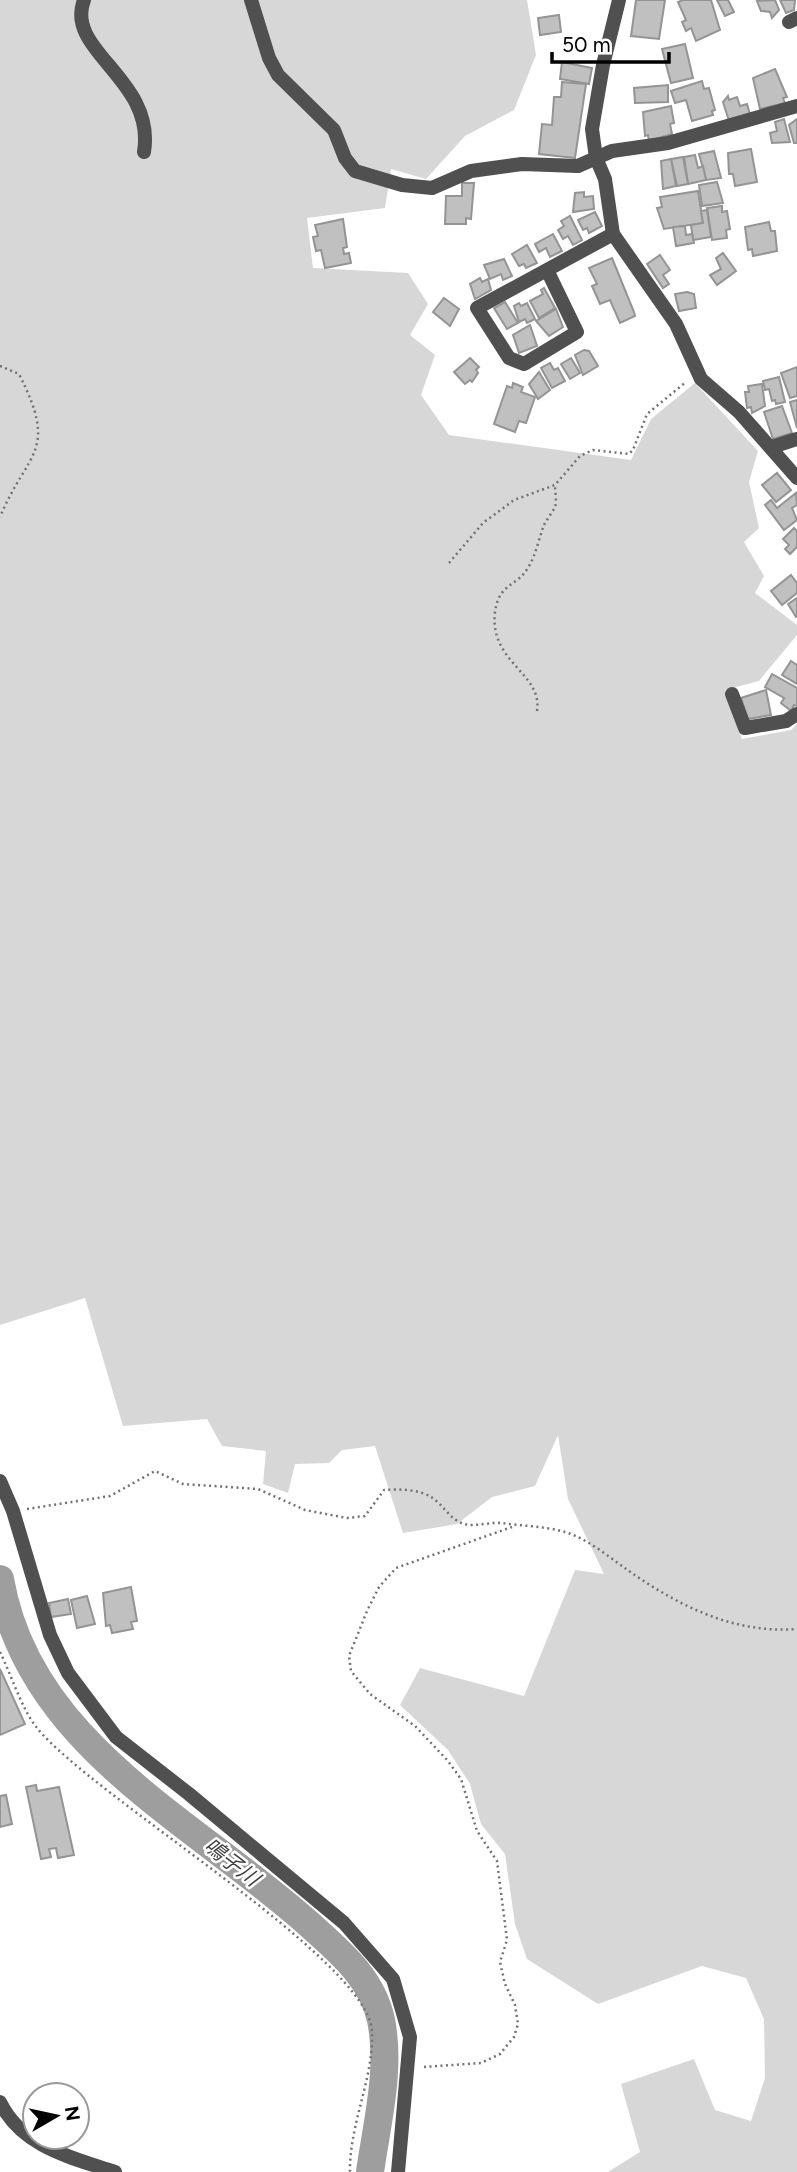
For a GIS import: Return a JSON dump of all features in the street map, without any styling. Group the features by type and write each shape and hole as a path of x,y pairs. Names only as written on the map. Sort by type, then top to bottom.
{"street":[{"path":"83,0 81,21 84,34 130,89 141,108 146,123 144,152"},
{"path":"251,0 269,58 278,75 334,130 345,158 355,171 402,185 432,188 471,171 522,164 578,166 612,151 701,135 797,106"},
{"path":"620,0 603,65 592,129 596,158 605,179 613,234 676,324 697,373 772,447 797,478"},
{"path":"547,270 577,332 524,364 509,358 477,308 613,234"},
{"path":"772,447 797,439"},
{"path":"732,694 745,728 786,721 797,714"},
{"path":"0,1481 13,1511 50,1635 68,1673 116,1737 344,1923 393,1979 406,2016 409,2065 398,2172"},
{"path":"0,2102 8,2119 29,2140 115,2172"}],"path":[{"path":"0,366 19,374 34,403 39,443 35,456 6,498 0,517"},
{"path":"449,562 483,523 514,500 555,485 580,456 593,450 629,454 647,414 697,373"},
{"path":"537,711 539,699 536,688 506,657 497,638 495,615 500,591 529,568 545,522 556,505 555,485"},
{"path":"13,1511 110,1496 155,1471 183,1484 258,1489 305,1510 346,1518 365,1516 384,1490 401,1489 430,1496 457,1521 467,1525 502,1523 512,1527 565,1532 581,1539 673,1601 703,1615 749,1626 797,1629"},
{"path":"409,2065 431,2068 481,2063 500,2054 514,2038 518,2024 515,2004 505,1984 500,1962 508,1940 497,1861 477,1831 461,1779 448,1761 415,1726 370,1694 351,1671 348,1656 379,1587 396,1568 512,1527"},
{"path":"0,1652 36,1727 101,1787 232,1884 336,1973 359,2000 372,2029 350,2151 350,2172"}],"shaded area":[{"path":"0,0 527,0 536,55 514,110 465,136 426,179 391,169 385,208 307,218 313,268 408,273 428,304 410,335 435,355 421,395 449,435 631,460 651,419 695,383 758,451 749,482 759,528 744,542 764,576 755,593 797,625 797,635 759,681 725,690 742,739 791,730 797,724 797,2172 608,2172 640,2152 621,2084 694,2059 715,2110 751,2121 765,2078 764,2019 746,1978 702,1966 598,2004 527,1959 515,1924 505,1854 481,1824 470,1784 448,1750 400,1705 420,1668 524,1696 575,1570 604,1574 568,1499 558,1435 535,1486 492,1497 457,1524 403,1533 375,1446 342,1450 329,1463 295,1464 288,1493 263,1484 266,1451 222,1446 207,1419 123,1426 85,1298 0,1325"}],"building":[{"path":"636,0 665,0 659,39 631,36"},
{"path":"711,0 720,30 696,41 691,28 686,31 682,22 686,20 678,2"},
{"path":"717,0 728,0 734,12 725,16"},
{"path":"775,0 779,10 772,18 770,12 761,11 757,1"},
{"path":"780,0 795,0 794,10 786,13"},
{"path":"559,15 561,32 540,35 538,18"},
{"path":"685,44 693,78 671,83 662,49"},
{"path":"562,62 592,68 589,84 560,79"},
{"path":"775,69 787,97 783,98 785,103 760,109 753,78"},
{"path":"702,81 704,89 709,88 715,110 712,111 713,115 692,121 686,100 675,103 671,91"},
{"path":"562,82 586,84 575,158 539,154 542,124 552,125 554,97 561,97"},
{"path":"668,85 668,102 635,103 634,88"},
{"path":"728,96 729,100 737,97 740,106 747,104 750,114 729,121 723,102"},
{"path":"671,106 674,123 670,124 672,134 649,141 648,135 645,136 643,112"},
{"path":"784,119 790,142 772,143 770,133 777,131 775,122"},
{"path":"797,119 797,143 794,143 789,125"},
{"path":"751,149 757,182 735,186 733,174 729,174 728,153"},
{"path":"714,151 721,178 706,180 699,154"},
{"path":"695,155 698,168 703,166 706,180 688,184 684,157"},
{"path":"683,157 688,184 677,186 671,159"},
{"path":"671,159 676,186 663,189 661,161"},
{"path":"717,182 723,203 702,206 699,185"},
{"path":"462,183 474,183 471,219 466,218 466,224 445,224 446,196 462,196"},
{"path":"698,191 703,223 664,229 657,208 662,207 660,197"},
{"path":"584,192 584,197 593,196 594,209 573,212 575,193"},
{"path":"722,206 722,212 727,211 730,229 726,230 727,238 712,240 707,208"},
{"path":"707,210 711,237 693,240 691,225 703,223 701,211"},
{"path":"595,212 602,226 589,233 587,228 583,230 578,220"},
{"path":"570,216 582,240 573,245 568,236 563,239 558,230 564,226 561,221"},
{"path":"343,219 347,247 343,248 344,254 349,253 351,263 325,268 321,250 316,251 313,237 318,236 315,225"},
{"path":"769,222 771,231 775,231 777,251 753,256 752,249 748,250 745,227"},
{"path":"685,226 686,235 692,234 694,243 676,246 673,227"},
{"path":"553,234 562,251 550,257 546,248 539,252 535,244"},
{"path":"527,245 537,263 526,268 524,264 519,266 512,254"},
{"path":"723,253 736,271 717,285 710,275 721,269 716,258"},
{"path":"660,255 670,270 663,275 669,284 663,288 647,264"},
{"path":"612,258 635,316 620,323 610,300 600,304 592,286 597,284 589,268"},
{"path":"504,259 512,276 503,280 501,274 490,279 484,265"},
{"path":"480,278 482,282 488,279 491,290 475,299 470,284"},
{"path":"544,288 555,308 539,318 530,301 543,294 541,290"},
{"path":"675,294 694,294 696,308 679,311"},
{"path":"444,298 459,309 450,326 433,312"},
{"path":"505,302 518,323 507,329 494,308"},
{"path":"519,303 521,306 527,303 535,319 527,323 525,319 519,322 514,306"},
{"path":"556,309 563,327 549,336 536,321"},
{"path":"530,325 537,346 519,353 513,335"},
{"path":"584,350 589,351 598,366 583,375 575,355"},
{"path":"470,358 479,367 476,370 478,373 472,382 470,380 465,384 454,372"},
{"path":"571,358 580,373 570,379 561,364"},
{"path":"550,363 554,370 558,368 565,381 552,388 541,368"},
{"path":"797,367 797,396 790,398 781,373"},
{"path":"539,372 550,390 538,399 529,384"},
{"path":"779,377 785,402 776,404 775,400 772,401 769,389 765,390 763,381"},
{"path":"513,383 523,387 521,392 535,397 526,423 519,421 515,432 494,424 507,386 512,388"},
{"path":"762,384 765,406 752,413 751,407 747,408 745,392 749,392 748,386"},
{"path":"797,400 797,428 790,402"},
{"path":"782,406 792,433 773,439 764,412"},
{"path":"777,473 791,490 776,502 762,485"},
{"path":"796,493 797,505 792,508 797,520 784,530 765,505 771,500 777,508"},
{"path":"794,528 797,531 797,547 790,554 785,549 789,545 783,539"},
{"path":"791,575 797,583 797,593 782,605 771,591"},
{"path":"797,598 797,616 796,617 788,604"},
{"path":"791,661 797,665 797,684 782,675"},
{"path":"772,674 797,688 797,706 794,705 791,711 781,703 784,698 765,687"},
{"path":"766,690 771,715 748,719 741,698"},
{"path":"131,1587 137,1621 131,1622 133,1629 112,1633 110,1625 106,1626 103,1593"},
{"path":"87,1596 95,1624 77,1628 71,1600"},
{"path":"68,1599 71,1614 51,1617 49,1603"},
{"path":"0,1669 25,1724 0,1735"},
{"path":"36,1785 37,1791 59,1787 74,1855 58,1858 56,1848 49,1849 51,1857 41,1859 26,1787"},
{"path":"6,1795 12,1824 0,1827 0,1796"}],"waterway":[{"name":"鳴子川","path":"0,1579 17,1637 44,1689 81,1735 123,1776 310,1925 343,1956 370,1991 377,2005 384,2039 384,2077 370,2172"}]}
